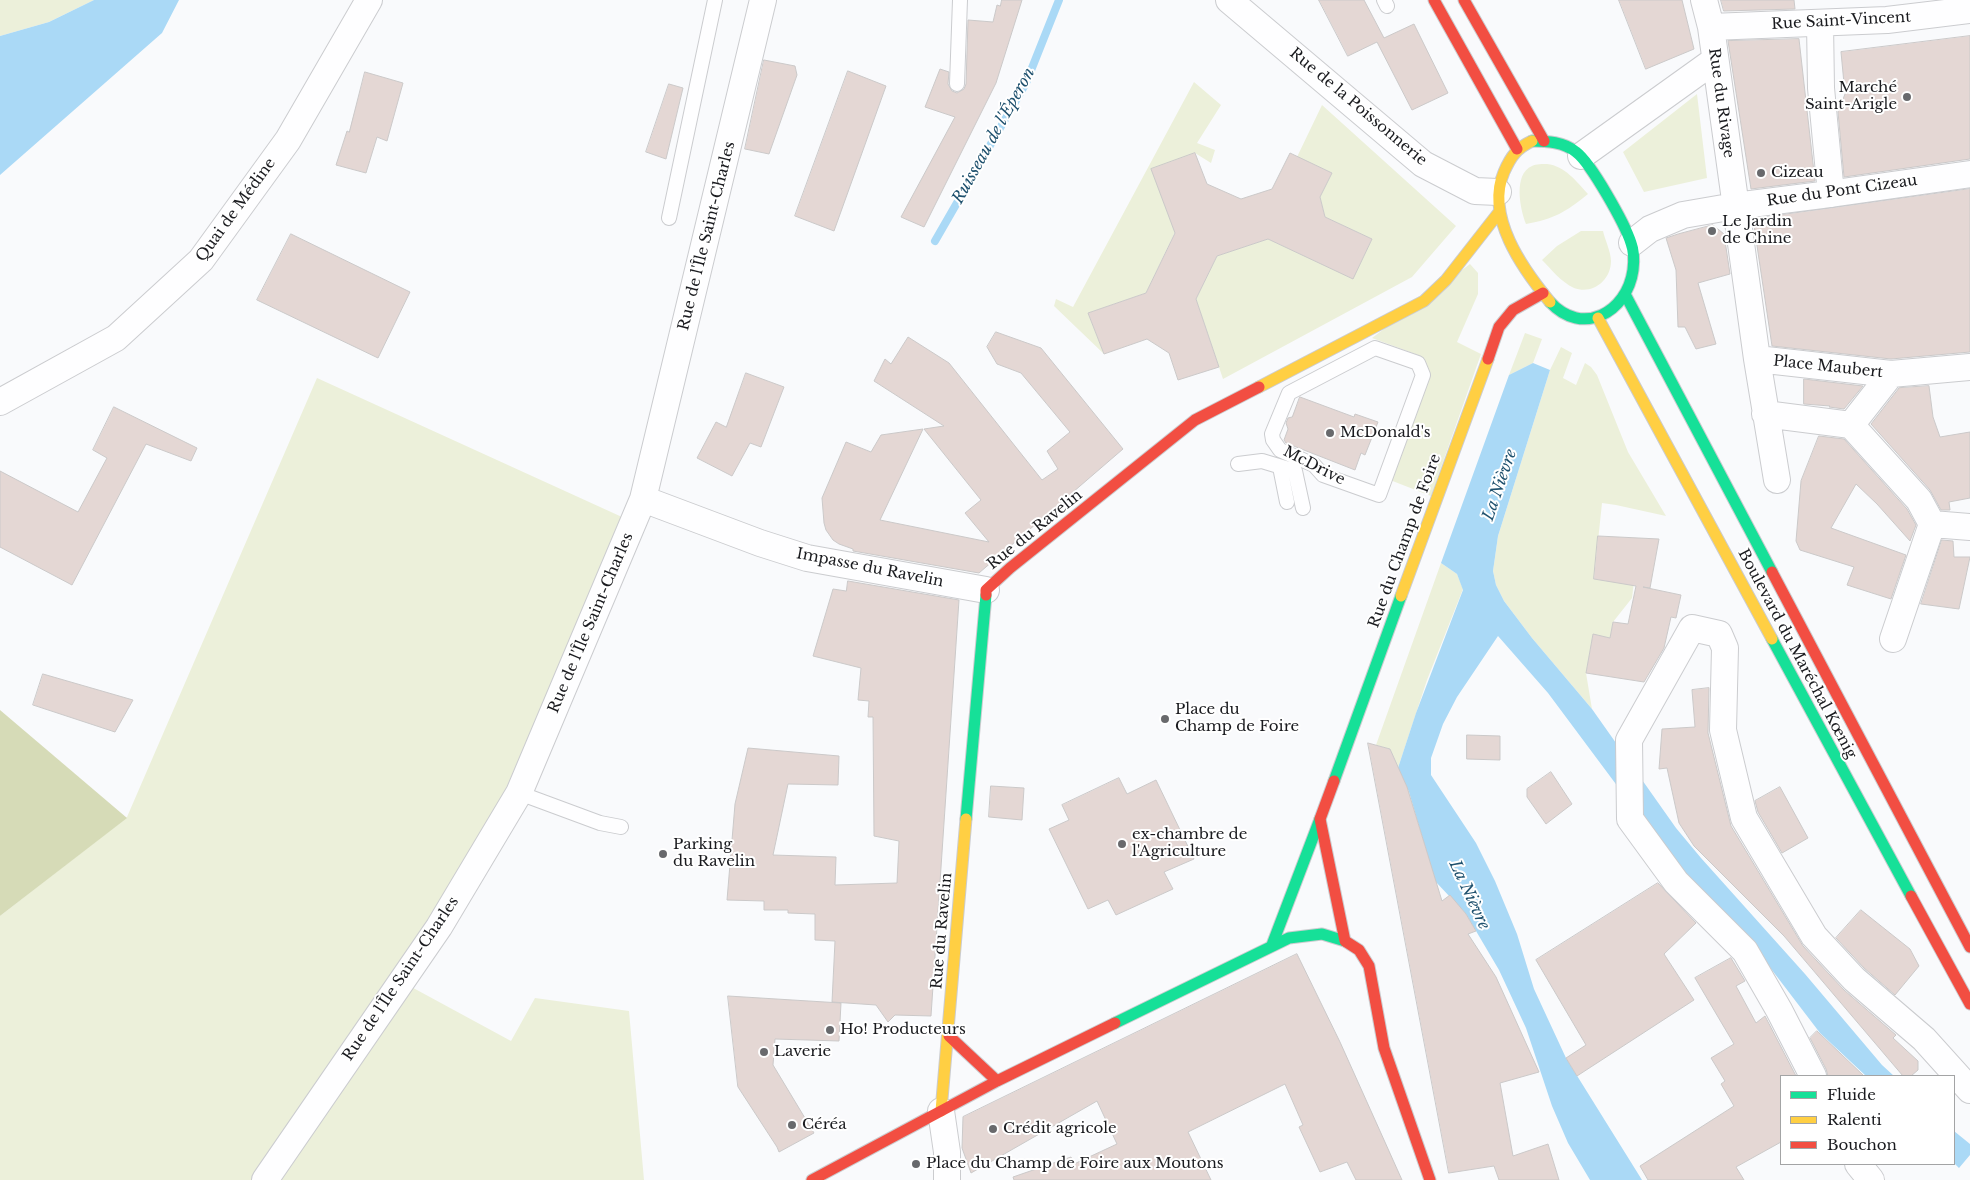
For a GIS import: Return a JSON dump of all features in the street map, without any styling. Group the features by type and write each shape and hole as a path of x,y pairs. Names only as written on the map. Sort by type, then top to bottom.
{"main road":[{"path":"1434,0 1517,149"},
{"path":"1464,0 1544,141"},
{"path":"1532,141 1544,141 1564,145 1581,156 1632,243 1633,270 1626,296 1617,307 1598,318 1575,317 1556,308 1516,253 1499,202 1504,170 1517,149 1532,141"},
{"name":"Rue du Ravelin","path":"941,1111 986,590 1010,568 1195,420 1424,302 1446,280 1499,202"},
{"name":"Rue du Champ de Foire","path":"1272,945 1320,819 1499,326 1513,310 1543,292"},
{"name":"Boulevard du Maréchal Kœnig","path":"1626,296 1970,947"},
{"name":"Boulevard du Maréchal Kœnig","path":"1598,318 1970,1004"},
{"path":"1320,819 1345,941"},
{"path":"812,1180 997,1082 1272,945 1289,938 1322,934 1345,941 1359,950 1369,966 1384,1048 1430,1180"},
{"path":"948,1036 997,1082"}],"street":[{"name":"Quai de Médine","path":"0,402 116,338 201,260 288,140 369,0"},
{"name":"Rue de l'Île Saint-Charles","path":"265,1180 439,927 519,793 643,499 763,0"},
{"name":"Rue de la Poissonnerie","path":"1229,0 1299,57 1423,164 1499,202"},
{"name":"Rue du Rivage","path":"1704,0 1711,27 1765,414"},
{"name":"Rue Saint-Vincent","path":"1711,27 1887,20 1970,10"},
{"path":"1820,23 1821,88 1831,194"},
{"path":"1581,156 1715,60"},
{"name":"Rue du Pont Cizeau","path":"1632,243 1650,229 1683,215 1735,206 1970,174"},
{"name":"Place Maubert","path":"1757,359 1891,374"},
{"path":"1891,374 1970,367"},
{"name":"Place Maubert","path":"1851,425 1891,374"},
{"path":"1777,480 1765,414 1851,425 1920,500 1932,524 1893,639"},
{"name":"Impasse du Ravelin","path":"643,499 760,543 807,558 986,590"},
{"path":"1932,524 1970,526"},
{"path":"1812,1075 1779,1010 1745,951 1676,882 1630,819 1631,762 1629,740 1692,628 1719,634 1725,648 1723,730 1744,818 1814,936 1854,980 1924,1039 1970,1090"},
{"path":"941,1111 947,1152 947,1180"},
{"path":"1859,1165 1871,1180"}],"lane":[{"path":"668,218 715,0"},
{"path":"957,84 960,0"},
{"name":"McDrive","path":"1376,348 1418,363 1423,375 1378,495 1324,475 1314,465 1280,450 1273,440 1272,434 1289,393 1376,348"},
{"path":"1238,464 1262,461 1295,471 1303,508"},
{"path":"1280,466 1287,502"},
{"path":"519,793 600,824 621,827"}],"green space":[{"path":"0,0 94,0 49,22 0,36"},
{"path":"1194,82 1221,105 1197,143 1215,150 1211,163 1195,153 1175,232 1146,293 1088,313 1104,354 1054,306 1056,299 1073,307"},
{"path":"1697,94 1707,178 1644,192 1623,152"},
{"path":"1322,105 1456,226 1412,277 1223,379 1196,299 1217,256 1268,239 1353,278 1372,239 1325,217 1320,197 1332,173 1297,157"},
{"path":"1547,164 1565,171 1588,194 1559,214 1526,224 1520,201 1522,176 1532,166"},
{"path":"1581,231 1603,231 1611,261 1608,274 1600,284 1594,288 1581,290 1565,282 1542,260 1557,246"},
{"path":"1470,264 1478,273 1478,294 1457,342 1481,354 1431,496 1390,480 1428,372 1423,360 1418,355 1372,338"},
{"path":"1525,333 1542,339 1533,363 1509,375"},
{"path":"1561,347 1572,353 1563,378 1576,385 1585,363 1597,375 1628,452 1666,516 1602,503 1594,579 1609,581 1635,573 1632,598 1613,622 1610,638 1593,635 1586,673 1592,709 1532,638 1504,601 1496,585 1493,571 1498,536 1550,370"},
{"path":"317,378 622,517 502,798 393,977 511,1041 535,998 629,1011 644,1180 0,1180 0,916 127,817"},
{"path":"1441,563 1457,574 1463,589 1427,680 1398,768 1390,749 1376,745"},
{"path":"0,710 127,818 0,916"}],"water":[{"path":"94,0 179,0 162,33 0,175 0,36 49,22"},
{"name":"La Nièvre","path":"1533,363 1550,370 1498,536 1493,571 1496,585 1504,601 1532,638 1592,709 1676,828 1805,974 1882,1065 1893,1075 1865,1075 1820,1033 1762,957 1701,892 1662,846 1548,693 1498,636 1457,697 1443,724 1431,758 1431,775 1476,843 1495,881 1517,934 1534,989 1566,1058 1642,1180 1590,1180 1568,1143 1552,1106 1526,1028 1499,970 1466,914 1435,881 1409,792 1398,768 1416,713 1463,590 1457,574 1441,563 1509,375"},
{"path":"1955,1132 1970,1144 1970,1155 1959,1168 1955,1164"}],"building":[{"path":"1002,0 1022,0 996,83 924,227 901,217 955,117 925,107 940,69 949,72 948,84 952,91 957,93 964,89 966,84 968,20 993,22 997,5 1000,6"},
{"path":"1319,0 1364,0 1384,38 1414,24 1448,93 1412,110 1377,42 1348,56"},
{"path":"1619,0 1682,0 1694,49 1646,69"},
{"path":"1721,0 1794,0 1795,9 1724,11"},
{"name":"Marché Saint-Arigle","path":"1970,36 1970,159 1844,177 1838,112 1845,94 1841,52"},
{"path":"1799,39 1815,181 1751,189 1728,41"},
{"path":"764,60 795,66 797,75 769,154 745,149"},
{"path":"848,71 886,86 834,231 795,216"},
{"path":"365,72 403,83 387,141 377,137 366,173 336,165 347,131 349,132"},
{"path":"669,84 683,88 666,159 646,152"},
{"path":"1195,153 1207,184 1241,199 1272,189 1290,153 1332,173 1320,197 1325,217 1372,239 1353,279 1268,239 1217,256 1196,299 1219,367 1178,380 1169,353 1147,339 1104,354 1088,313 1146,293 1175,233 1151,169"},
{"path":"1970,189 1970,352 1891,359 1772,346 1753,219"},
{"path":"1713,225 1724,234 1730,274 1698,283 1716,344 1696,349 1685,327 1678,327 1676,270 1666,238"},
{"path":"291,234 410,292 378,358 257,300"},
{"path":"996,332 1041,348 1123,449 979,573 853,551 853,549 833,540 826,530 824,523 822,498 846,442 871,452 881,435 923,429 880,520 989,542 965,513 981,500 924,429 944,426 874,381 885,359 891,364 908,337 949,363 1042,480 1058,469 1047,451 1070,432 1021,373 997,364 987,347"},
{"path":"746,373 784,387 761,447 750,443 732,476 697,458 716,422 726,427"},
{"path":"1804,379 1863,386 1844,409 1804,404"},
{"path":"1929,386 1933,417 1940,437 1970,432 1970,498 1949,502 1950,510 1941,510 1930,490 1871,424 1899,388"},
{"name":"McDonald's","path":"1300,397 1354,417 1355,414 1378,422 1365,455 1361,453 1355,470 1286,443 1284,440 1288,429 1286,423 1288,418 1292,417"},
{"path":"114,407 197,448 191,461 146,444 72,585 0,547 0,471 78,512 107,458 93,450"},
{"path":"1819,436 1844,439 1907,509 1916,525 1910,541 1856,484 1831,528 1906,555 1891,599 1847,585 1854,567 1800,550 1796,541 1801,481"},
{"path":"1598,536 1659,539 1650,588 1643,587 1681,595 1676,618 1671,617 1664,648 1644,682 1586,673 1593,634 1610,638 1613,622 1628,624 1636,586 1594,579"},
{"path":"1942,540 1953,541 1954,557 1970,557 1959,609 1921,604"},
{"path":"848,581 959,600 931,1016 895,1015 888,1022 876,1005 832,1002 835,941 815,940 815,914 788,913 788,910 764,910 764,901 727,900 735,804 748,748 839,756 838,785 788,784 773,855 836,857 835,885 897,883 899,841 874,836 873,717 868,717 869,701 858,700 861,668 813,656 833,589 846,591"},
{"path":"43,674 133,700 115,732 33,705"},
{"path":"1709,688 1708,733 1731,826 1803,946 1844,990 1896,1035 1893,1038 1918,1061 1918,1070 1912,1075 1902,1075 1784,936 1694,846 1679,823 1667,768 1659,769 1662,729 1695,727 1692,690"},
{"path":"1467,735 1500,736 1500,760 1467,759"},
{"path":"1368,743 1390,749 1407,787 1442,901 1450,895 1466,914 1476,931 1468,934 1496,977 1539,1072 1500,1083 1513,1156 1548,1144 1559,1180 1499,1180 1494,1166 1449,1173"},
{"path":"1551,772 1572,804 1546,824 1527,797 1527,789"},
{"name":"ex-chambre de l'Agriculture","path":"1119,778 1127,794 1156,780 1194,859 1164,872 1173,889 1116,915 1108,900 1088,909 1049,829 1069,820 1062,805"},
{"path":"991,786 1024,788 1022,820 989,817"},
{"path":"1780,787 1808,838 1782,853 1758,812 1755,801"},
{"path":"1658,883 1696,923 1664,954 1694,1000 1577,1076 1566,1058 1586,1045 1536,960"},
{"path":"1861,910 1910,949 1919,966 1895,995 1864,968 1836,938"},
{"path":"1297,954 1340,1042 1402,1180 1356,1180 1347,1162 1320,1172 1299,1127 1303,1125 1285,1084 1188,1132 1211,1180 1014,1180 1013,1177 1071,1157 1074,1164 1117,1144 1097,1101 971,1173 962,1148 963,1117"},
{"path":"1731,958 1745,981 1736,986 1756,1023 1765,1016 1795,1075 1780,1075 1780,1143 1736,1167 1744,1180 1648,1180 1640,1166 1734,1106 1721,1084 1725,1081 1711,1058 1734,1044 1695,978"},
{"path":"728,996 841,1003 839,1041 775,1039 773,1065 814,1133 779,1152 738,1087"},
{"path":"1817,1031 1863,1075 1828,1075 1810,1038"}],"waterway":[{"name":"Ruisseau de l'Éperon","path":"935,241 1026,83 1059,0"}],"traffic: fast":[{"path":"1532,141 1561,144 1576,152 1582,158 1615,209 1628,234 1634,260 1629,285 1622,298 1613,308 1601,315 1589,319 1576,318 1563,312 1550,302"},
{"path":"1626,296 1772,572"},
{"path":"966,819 986,595"},
{"path":"1334,781 1401,596"},
{"path":"1772,639 1911,896"},
{"path":"1272,945 1320,819"},
{"path":"1115,1023 1289,938 1322,934 1345,941"}],"traffic: slow":[{"path":"1532,141 1518,150 1507,166 1499,189 1499,206 1509,241 1518,258 1550,302"},
{"path":"1259,387 1424,301 1446,280 1500,211"},
{"path":"1598,318 1772,639"},
{"path":"1401,596 1488,359"},
{"path":"941,1111 966,819"}],"traffic: jam":[{"path":"1434,0 1517,149"},
{"path":"1464,0 1544,141"},
{"path":"1488,359 1499,327 1513,310 1543,293"},
{"path":"986,595 986,590 1010,568 1195,420 1259,387"},
{"path":"1772,572 1970,947"},
{"path":"1334,781 1320,819 1345,941 1359,950 1369,966 1384,1048 1430,1180"},
{"path":"1911,896 1970,1004"},
{"path":"812,1180 997,1081 1115,1023"},
{"path":"949,1036 997,1081"}],"place":[{"name":"Marché Saint-Arigle","path":"1907,97"},
{"name":"Cizeau","path":"1761,173"},
{"name":"Le Jardin de Chine","path":"1712,231"},
{"name":"McDonald's","path":"1330,433"},
{"name":"Place du Champ de Foire","path":"1165,719"},
{"name":"ex-chambre de l'Agriculture","path":"1122,844"},
{"name":"Parking du Ravelin","path":"663,854"},
{"name":"Ho! Producteurs","path":"830,1030"},
{"name":"Laverie","path":"764,1052"},
{"name":"Céréa","path":"792,1125"},
{"name":"Crédit agricole","path":"993,1129"},
{"name":"Place du Champ de Foire aux Moutons","path":"916,1164"}]}
